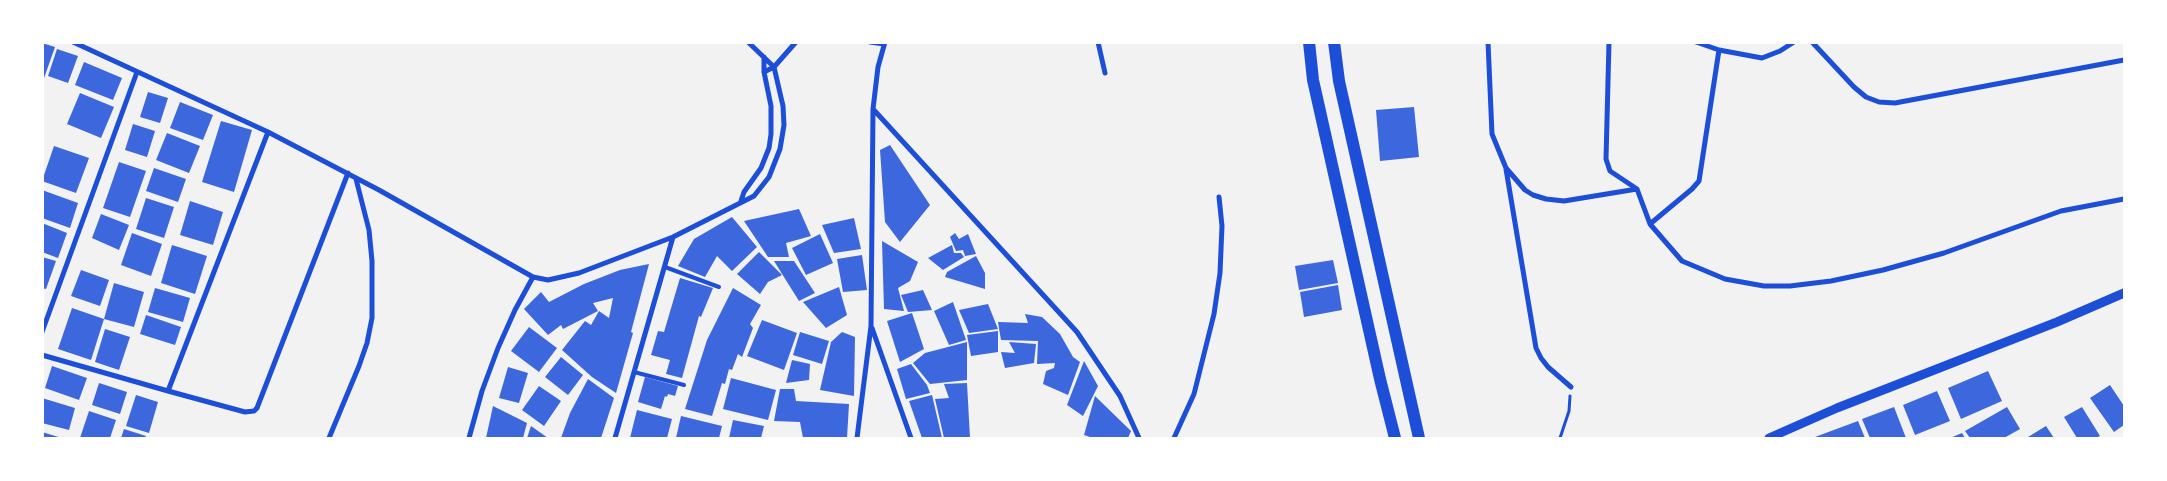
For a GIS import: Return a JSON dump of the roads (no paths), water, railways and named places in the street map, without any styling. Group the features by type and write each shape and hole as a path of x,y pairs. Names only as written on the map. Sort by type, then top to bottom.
{"highway":[{"path":"1309,42 1313,80 1395,438"},
{"path":"1334,42 1338,81 1419,438"}],"street":[{"path":"73,42 268,132 348,173 533,277 548,280 579,274 673,237 754,196 768,177 780,148 784,125 783,106 774,67 748,42"},
{"path":"764,72 774,67 796,42"},
{"path":"857,438 871,326 873,109 878,67 885,43 870,42"},
{"path":"1098,42 1105,73"},
{"path":"1488,42 1492,134 1506,168 1536,348 1548,367 1571,387"},
{"path":"1609,42 1606,159 1610,171 1637,189 1650,224 1682,261 1704,272 1743,283 1764,286 1790,286 1831,281 1906,265 2061,211 2124,199"},
{"path":"1696,42 1719,50 1762,58 1780,51 1794,42"},
{"path":"1812,42 1854,87 1866,97 1878,102 1896,103 2124,60"},
{"path":"1650,224 1699,181 1719,50"},
{"path":"742,201 744,192 761,168 769,148 771,106 764,72 764,57"},
{"path":"42,332 137,72"},
{"path":"873,109 1077,332 1120,396 1139,438"},
{"path":"168,391 268,132"},
{"path":"1506,168 1525,190 1546,199 1564,201 1637,189"},
{"path":"42,355 249,412 257,408 348,173"},
{"path":"329,438 359,366 367,343 372,318 372,261 369,230 356,179"},
{"path":"744,192 754,196"},
{"path":"1174,438 1194,394 1214,314 1220,272 1222,226 1219,197"},
{"path":"615,438 673,237"},
{"path":"469,438 482,391 498,348 515,310 533,277"},
{"path":"1769,438 1837,408 2124,293"},
{"path":"871,326 911,438"}],"lane":[{"path":"665,267 719,287"},
{"path":"634,372 684,385"}]}
